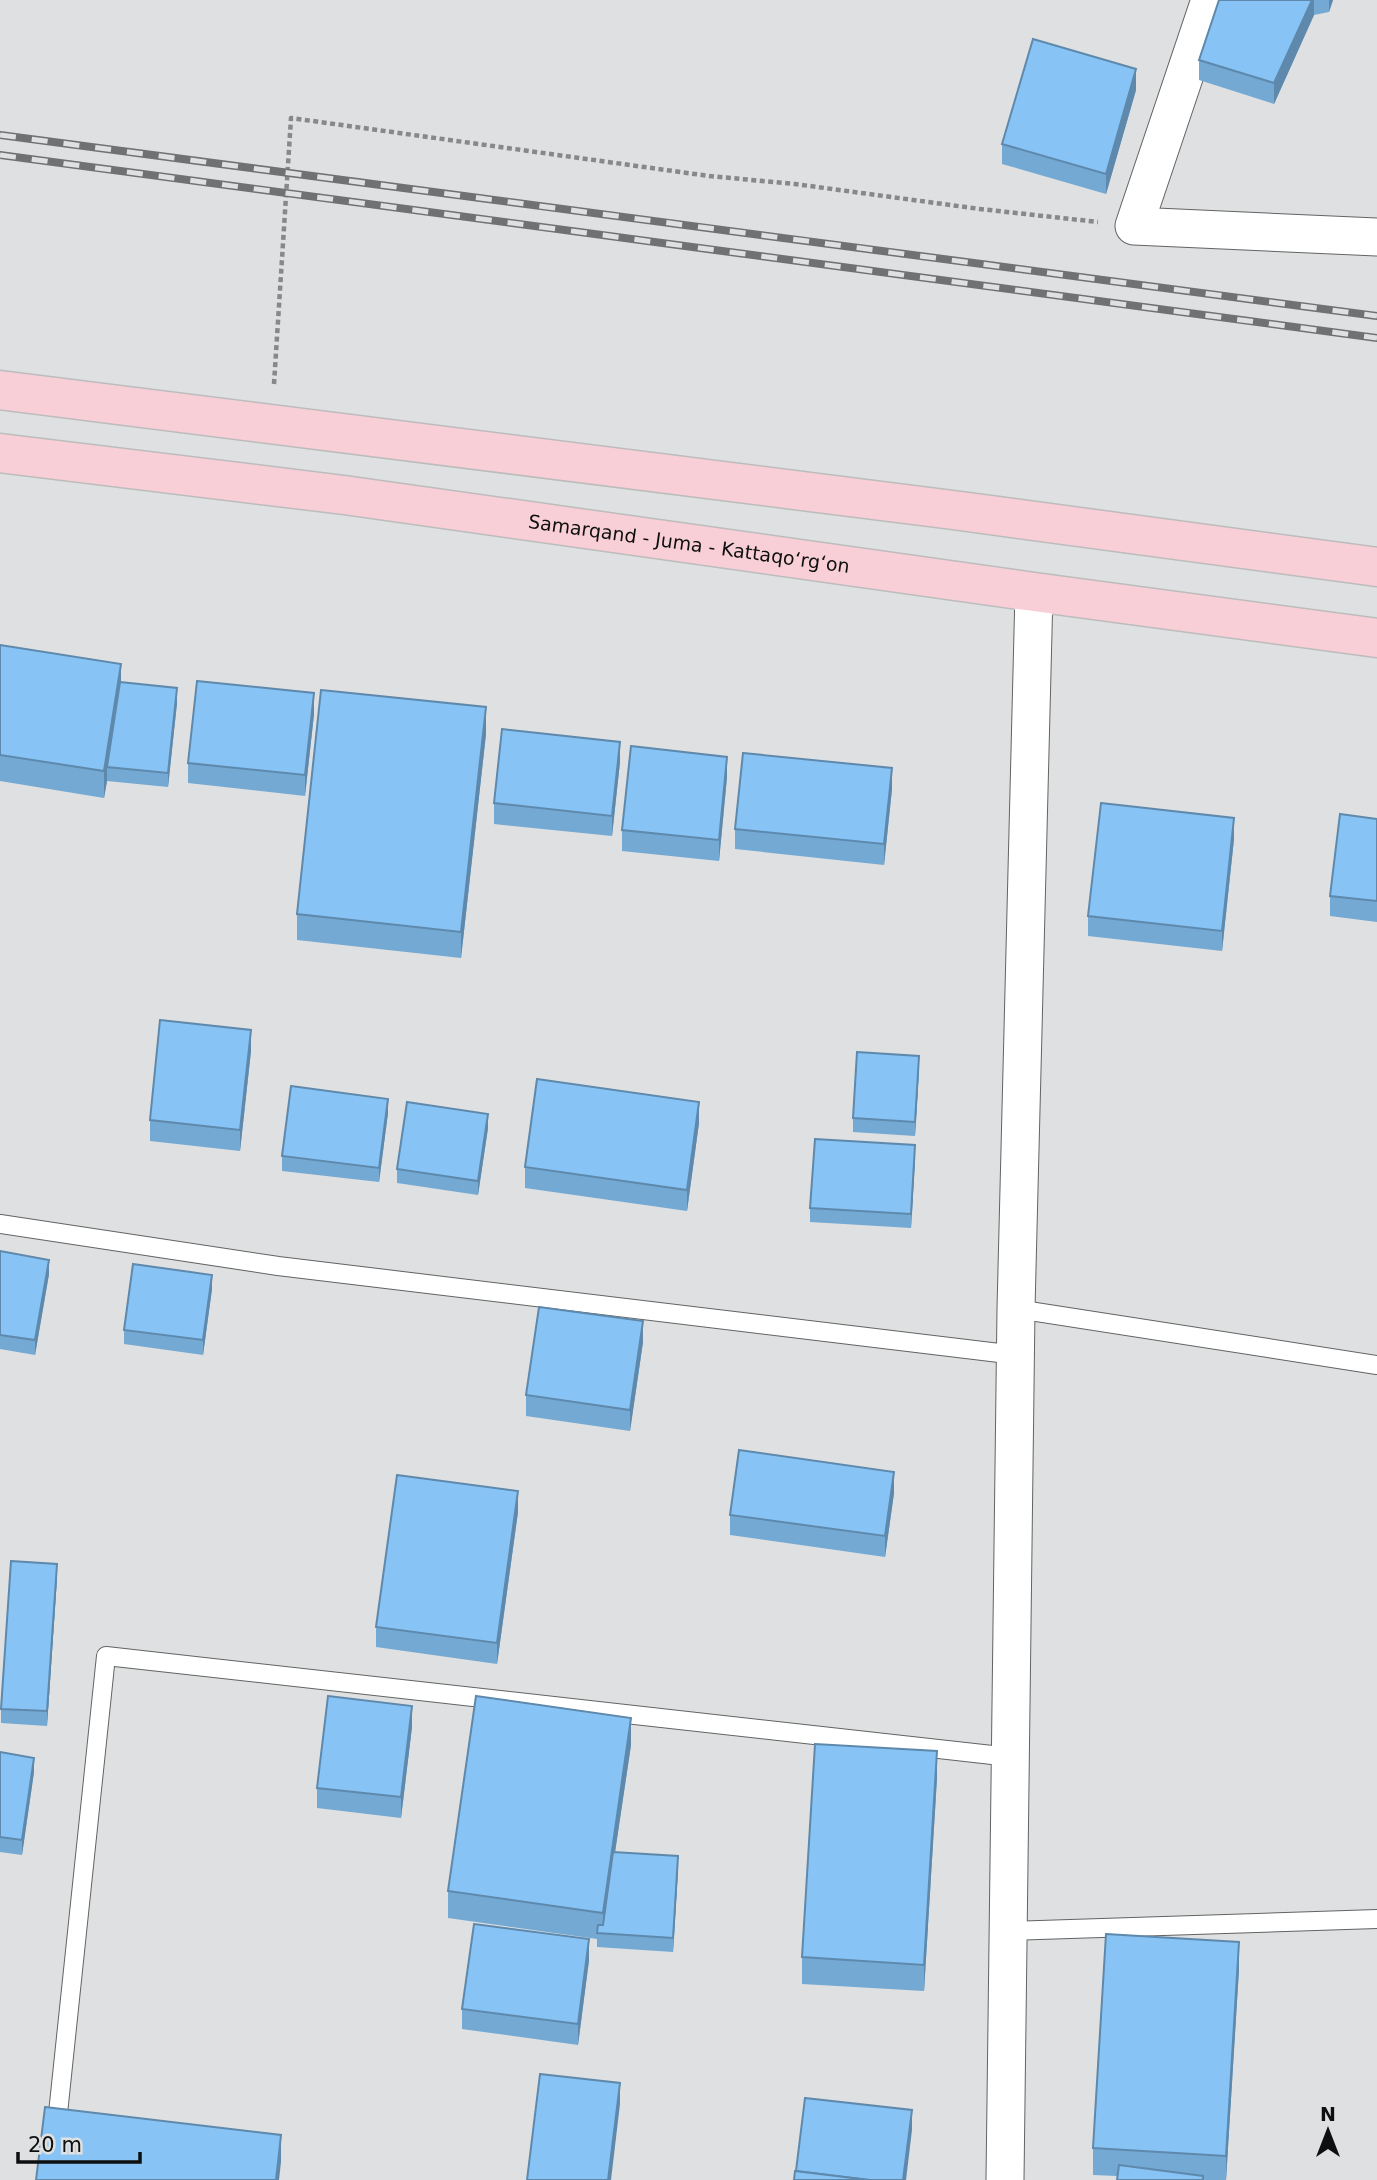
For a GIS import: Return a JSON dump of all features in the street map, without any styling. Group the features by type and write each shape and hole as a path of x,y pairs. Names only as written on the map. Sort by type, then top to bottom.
{"main road":[{"path":"0,390 966,511 1377,567"},
{"path":"344,495 353,433"},
{"name":"Samarqand - Juma - Kattaqo‘rg‘on","path":"0,453 344,495 1377,638"}],"street":[{"path":"1210,0 1134,226 1377,237"},
{"path":"1005,2180 1016,1309 1034,592"}],"lane":[{"path":"0,1224 278,1266 1016,1355"},
{"path":"1016,1309 1377,1365"},
{"path":"51,2180 106,1656 1010,1757"},
{"path":"1008,1931 1377,1919"}],"path":[{"path":"271,423 291,118 709,176 795,184 1134,226"}],"building":[{"path":"1219,0 1312,0 1274,83 1199,60"},
{"path":"1033,39 1136,69 1106,174 1002,144"},
{"path":"0,645 121,664 104,771 0,755"},
{"path":"197,681 314,693 305,775 188,763"},
{"path":"120,682 177,688 168,773 107,767"},
{"path":"321,690 486,707 461,932 297,914"},
{"path":"502,729 620,742 612,816 494,803"},
{"path":"631,746 727,757 719,840 622,830"},
{"path":"743,753 892,768 884,844 735,829"},
{"path":"1101,803 1234,818 1222,931 1088,916"},
{"path":"1340,814 1377,819 1377,901 1330,896"},
{"path":"160,1020 251,1030 240,1130 150,1120"},
{"path":"857,1052 919,1056 915,1122 853,1118"},
{"path":"537,1079 699,1102 687,1190 525,1167"},
{"path":"291,1086 388,1099 379,1168 282,1156"},
{"path":"407,1102 488,1114 478,1181 397,1169"},
{"path":"815,1139 915,1145 911,1214 810,1208"},
{"path":"0,1251 49,1260 35,1340 0,1335"},
{"path":"133,1264 212,1275 203,1340 124,1330"},
{"path":"539,1307 643,1321 630,1410 526,1395"},
{"path":"739,1450 894,1472 885,1536 730,1515"},
{"path":"397,1475 518,1491 497,1643 376,1627"},
{"path":"11,1561 57,1564 47,1711 1,1709"},
{"path":"328,1696 412,1706 401,1797 317,1788"},
{"path":"476,1696 631,1718 603,1913 448,1891"},
{"path":"815,1744 937,1751 924,1965 802,1957"},
{"path":"0,1752 34,1758 22,1840 0,1837"},
{"path":"613,1852 678,1856 673,1938 597,1933 598,1925 603,1925"},
{"path":"474,1924 589,1939 578,2024 462,2009"},
{"path":"1106,1934 1239,1942 1226,2156 1093,2148"},
{"path":"540,2074 620,2083 608,2180 527,2180"},
{"path":"805,2098 912,2110 903,2180 869,2180 796,2171"},
{"path":"45,2107 281,2135 276,2180 36,2180"},
{"path":"1119,2165 1203,2176 1203,2180 1117,2180"},
{"path":"795,2171 869,2180 794,2180"}],"railway":[{"path":"0,135 1377,316"},
{"path":"0,155 1377,338"}]}
